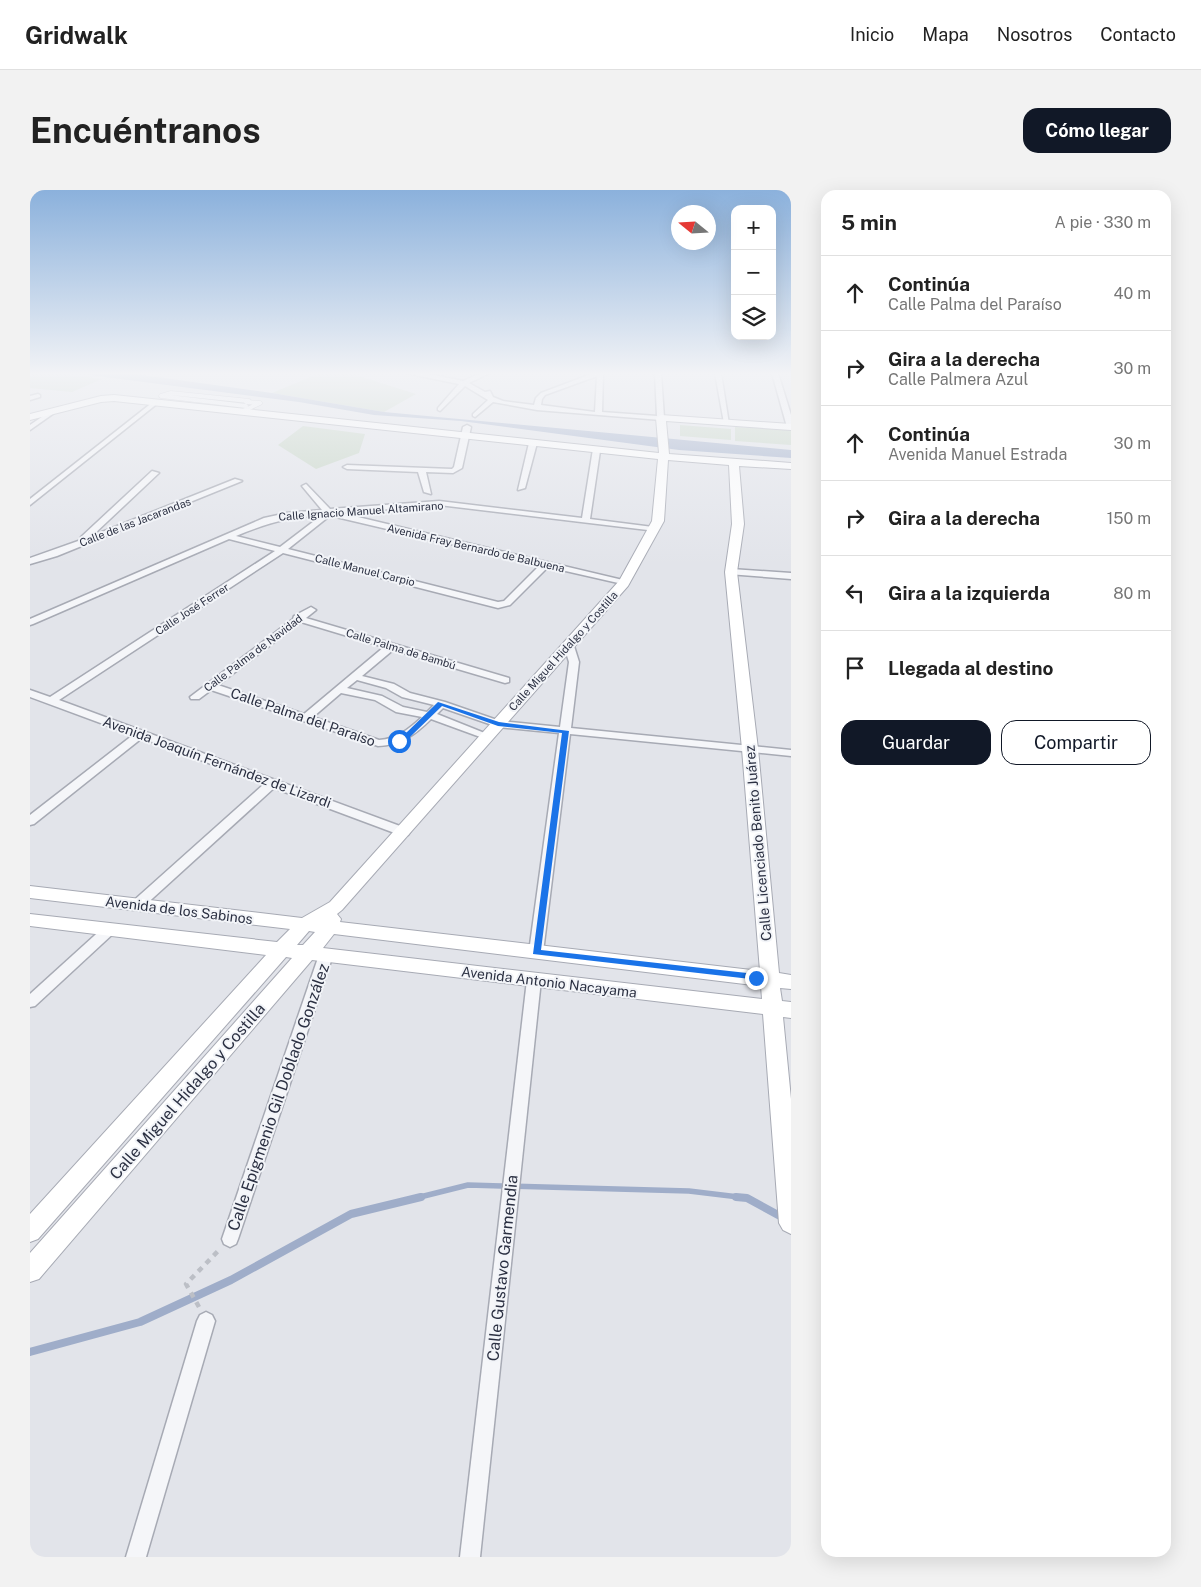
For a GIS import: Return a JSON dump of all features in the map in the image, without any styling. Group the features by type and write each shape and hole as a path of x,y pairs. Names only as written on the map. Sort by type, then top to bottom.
{"street":[{"path":"30,503 113,437"},
{"path":"449,437 533,443 596,451 791,466"},
{"name":"Calle Miguel Hidalgo y Costilla","path":"30,1231 304,925 336,906 404,832 624,583 659,514 664,455 662,437"},
{"path":"347,467 448,471 457,469 465,439"},
{"path":"521,488 533,443"},
{"path":"586,520 596,451"},
{"name":"Calle Licenciado Benito Juárez","path":"734,462 738,524 731,572 750,749 770,979 782,1009 791,1223"},
{"path":"421,469 428,492"},
{"path":"78,544 155,473"},
{"name":"Calle de las Jacarandas","path":"30,561 238,481"},
{"path":"306,486 329,513"},
{"name":"Calle Ignacio Manuel Altamirano","path":"30,622 228,536 279,516 439,503 652,529"},
{"name":"Calle José Ferrer","path":"51,701 283,549 329,513"},
{"name":"Avenida Fray Bernardo de Balbuena","path":"329,513 624,583"},
{"name":"Calle Manuel Carpio","path":"228,536 502,605 546,564"},
{"path":"731,572 791,576"},
{"name":"Calle Palma de Navidad","path":"195,697 310,610"},
{"name":"Calle Palma de Bambú","path":"297,618 505,680"},
{"path":"305,719 391,646"},
{"path":"536,952 574,662 568,646"},
{"path":"355,677 390,686 411,697 441,704 498,724 791,753"},
{"name":"Calle Palma del Paraíso","path":"211,686 371,742 386,744 407,737 441,704"},
{"path":"340,690 370,696 400,710 429,715 487,736"},
{"name":"Avenida Joaquín Fernández de Lizardi","path":"30,693 404,832"},
{"path":"30,821 140,734"},
{"path":"137,905 272,783"},
{"name":"Avenida de los Sabinos","path":"30,892 329,928"},
{"name":"Calle Miguel Hidalgo y Costilla","path":"30,1271 317,954 329,928 336,906"},
{"name":"Avenida de los Sabinos","path":"30,920 317,954"},
{"name":"Avenida Antonio Nacayama","path":"329,928 791,982"},
{"path":"30,1002 110,929"},
{"name":"Avenida Antonio Nacayama","path":"317,954 782,1009"},
{"name":"Calle Epigmenio Gil Doblado González","path":"230,1239 317,954"},
{"name":"Calle Gustavo Garmendia","path":"470,1557 534,980"},
{"path":"136,1557 206,1321"}],"path":[{"path":"206,1321 186,1284 230,1239"}],"green space":[{"path":"289,437 364,437 359,453 316,469 278,445"},
{"path":"690,437 731,437 731,440"},
{"path":"735,437 791,437 791,445 735,441"}],"water":[{"path":"580,437 650,437 791,450 791,458 679,450"}],"waterway":[{"path":"416,1198 468,1185 689,1191 747,1198"},
{"path":"30,1352 140,1322 231,1280 351,1214 421,1197"},
{"path":"736,1197 747,1198"},
{"path":"747,1198 791,1222"}],"route":[{"path":"399,741 407,737 441,704 498,724 566,731 536,952 756,978"}]}
